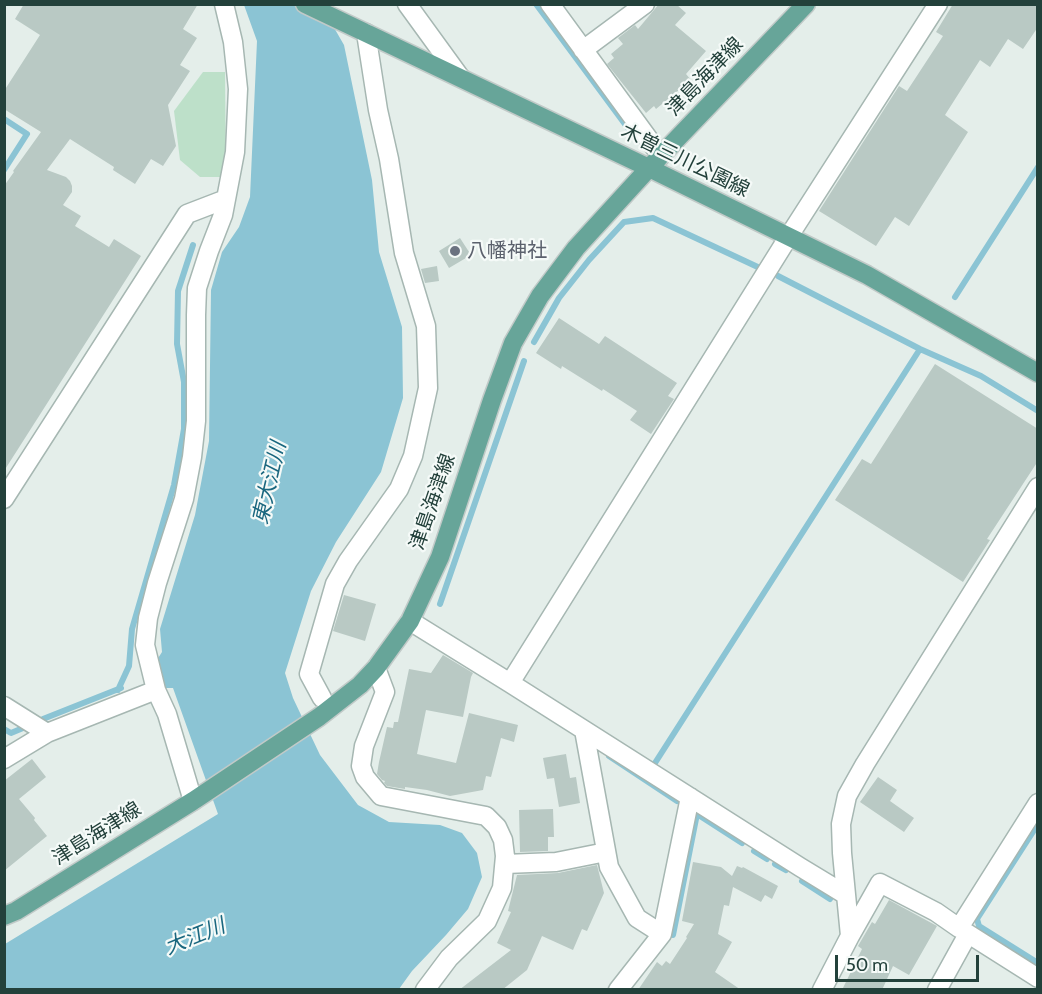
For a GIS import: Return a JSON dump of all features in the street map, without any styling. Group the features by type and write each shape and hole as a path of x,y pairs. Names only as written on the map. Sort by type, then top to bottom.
{"main road":[{"name":"木曽三川公園線","path":"305,4 459,77 655,162 789,236 867,275 1038,374"},
{"name":"津島海津線","path":"4,916 16,911 198,798 319,717 360,685 376,668 410,621 440,557 513,343 540,296 576,248 806,4"}],"street":[{"path":"198,798 156,690 144,645 148,618 184,499 192,457 196,421 197,288 223,215 235,152 238,89 233,42 224,4"},
{"path":"407,4 459,77"},
{"path":"550,4 583,50 655,162"},
{"path":"583,50 645,4"},
{"path":"510,683 789,236 938,4"},
{"path":"322,698 309,674 335,584 348,561 399,489 413,456 428,388 426,326 404,253 389,159 359,30"},
{"path":"4,499 187,214 226,200"},
{"path":"850,936 841,824 847,796 1038,487"},
{"path":"410,621 846,895"},
{"path":"376,668 385,693 364,746 361,766 365,777 381,796 486,816 497,827 503,840 506,856 502,888 487,921 448,958 425,990"},
{"path":"4,759 47,733 156,690"},
{"path":"4,706 47,733"},
{"path":"584,730 609,867 637,918 662,934"},
{"path":"618,990 662,934 690,797"},
{"path":"937,990 963,931 1038,803"},
{"path":"505,864 556,862 606,852"},
{"path":"822,990 880,883 936,912 1038,978"}],"green space":[{"path":"203,72 225,72 226,177 200,177 180,160 174,111"}],"water":[{"path":"244,5 321,5 344,45 372,180 379,252 402,327 403,398 381,472 336,542 311,591 285,673 293,698 320,755 358,805 389,822 440,825 462,833 477,853 482,877 468,909 412,971 399,989 5,990 5,944 218,814 173,688 160,688 155,663 162,652 160,629 195,515 209,441 211,290 222,252 239,227 250,197 257,41"}],"building":[{"path":"24,4 198,4 183,29 197,38 180,65 190,71 168,105 176,146 163,166 151,159 135,184 113,170 114,167 70,139 47,170 66,177 70,181 72,192 63,205 81,216 75,226 109,247 114,239 141,256 4,471 4,186 41,132 4,109 4,91 40,35 15,19"},
{"path":"659,4 676,4 686,13 675,25 706,51 686,74 691,80 656,109 654,106 646,113 607,64 614,58 611,54 623,44 618,38 635,25 638,29"},
{"path":"953,4 1038,4 1038,27 1023,49 1008,39 990,67 980,60 945,115 968,132 909,226 895,217 876,246 819,211 899,86 907,91 943,36 936,32"},
{"path":"460,238 471,255 449,268 439,251"},
{"path":"437,266 439,281 425,283 421,269"},
{"path":"559,318 599,344 605,336 677,383 668,396 674,399 651,434 630,420 637,411 603,389 602,391 562,366 561,369 536,353"},
{"path":"935,364 1038,429 1038,461 987,539 990,540 963,582 835,500 862,459 871,464"},
{"path":"344,595 376,604 365,641 333,631"},
{"path":"443,655 473,673 463,717 426,710 417,754 456,763 469,713 518,725 514,742 501,738 491,777 486,776 483,790 450,796 427,790 387,786 377,774 379,762 387,727 393,728 394,722 398,722 409,669 431,673"},
{"path":"566,754 570,778 576,777 580,803 559,807 554,778 547,779 543,758"},
{"path":"32,759 46,777 19,799 47,836 4,871 4,781"},
{"path":"878,777 897,790 890,801 914,818 904,832 860,802"},
{"path":"553,809 554,837 548,837 548,851 520,852 519,810"},
{"path":"693,862 721,867 732,876 737,866 743,867 778,886 772,899 765,895 761,902 733,887 729,906 724,905 718,934 732,942 715,972 741,990 638,990 657,962 662,966 666,961 670,964 694,924 682,921"},
{"path":"597,865 604,893 587,931 582,929 573,950 542,936 527,970 502,990 459,990 511,950 497,943 511,912 508,911 517,875 558,873"},
{"path":"889,900 937,926 909,975 893,966 882,990 842,990 862,949 858,946 872,922 875,924"}],"waterway":[{"path":"536,4 636,139"},
{"path":"4,119 27,134 4,170"},
{"path":"955,297 1038,167"},
{"path":"534,342 559,298 589,260 624,222 653,218 762,269"},
{"path":"118,690 129,666 132,629 174,485 184,429 184,382 177,344 178,291 193,245"},
{"path":"778,276 920,349 981,376 1038,411"},
{"path":"655,763 920,349"},
{"path":"440,604 524,361"},
{"path":"43,719 121,688"},
{"path":"4,729 11,733 23,728"},
{"path":"609,756 677,801"},
{"path":"673,935 697,814 742,843"},
{"path":"1038,824 977,919 979,926 1038,963"},
{"path":"754,851 767,859"},
{"path":"775,864 786,870"},
{"path":"802,881 830,899"}],"place":[{"name":"八幡神社","path":"455,251"}],"water label":[{"name":"東大江川","path":"270,483"},
{"name":"大江川","path":"195,937"}]}
